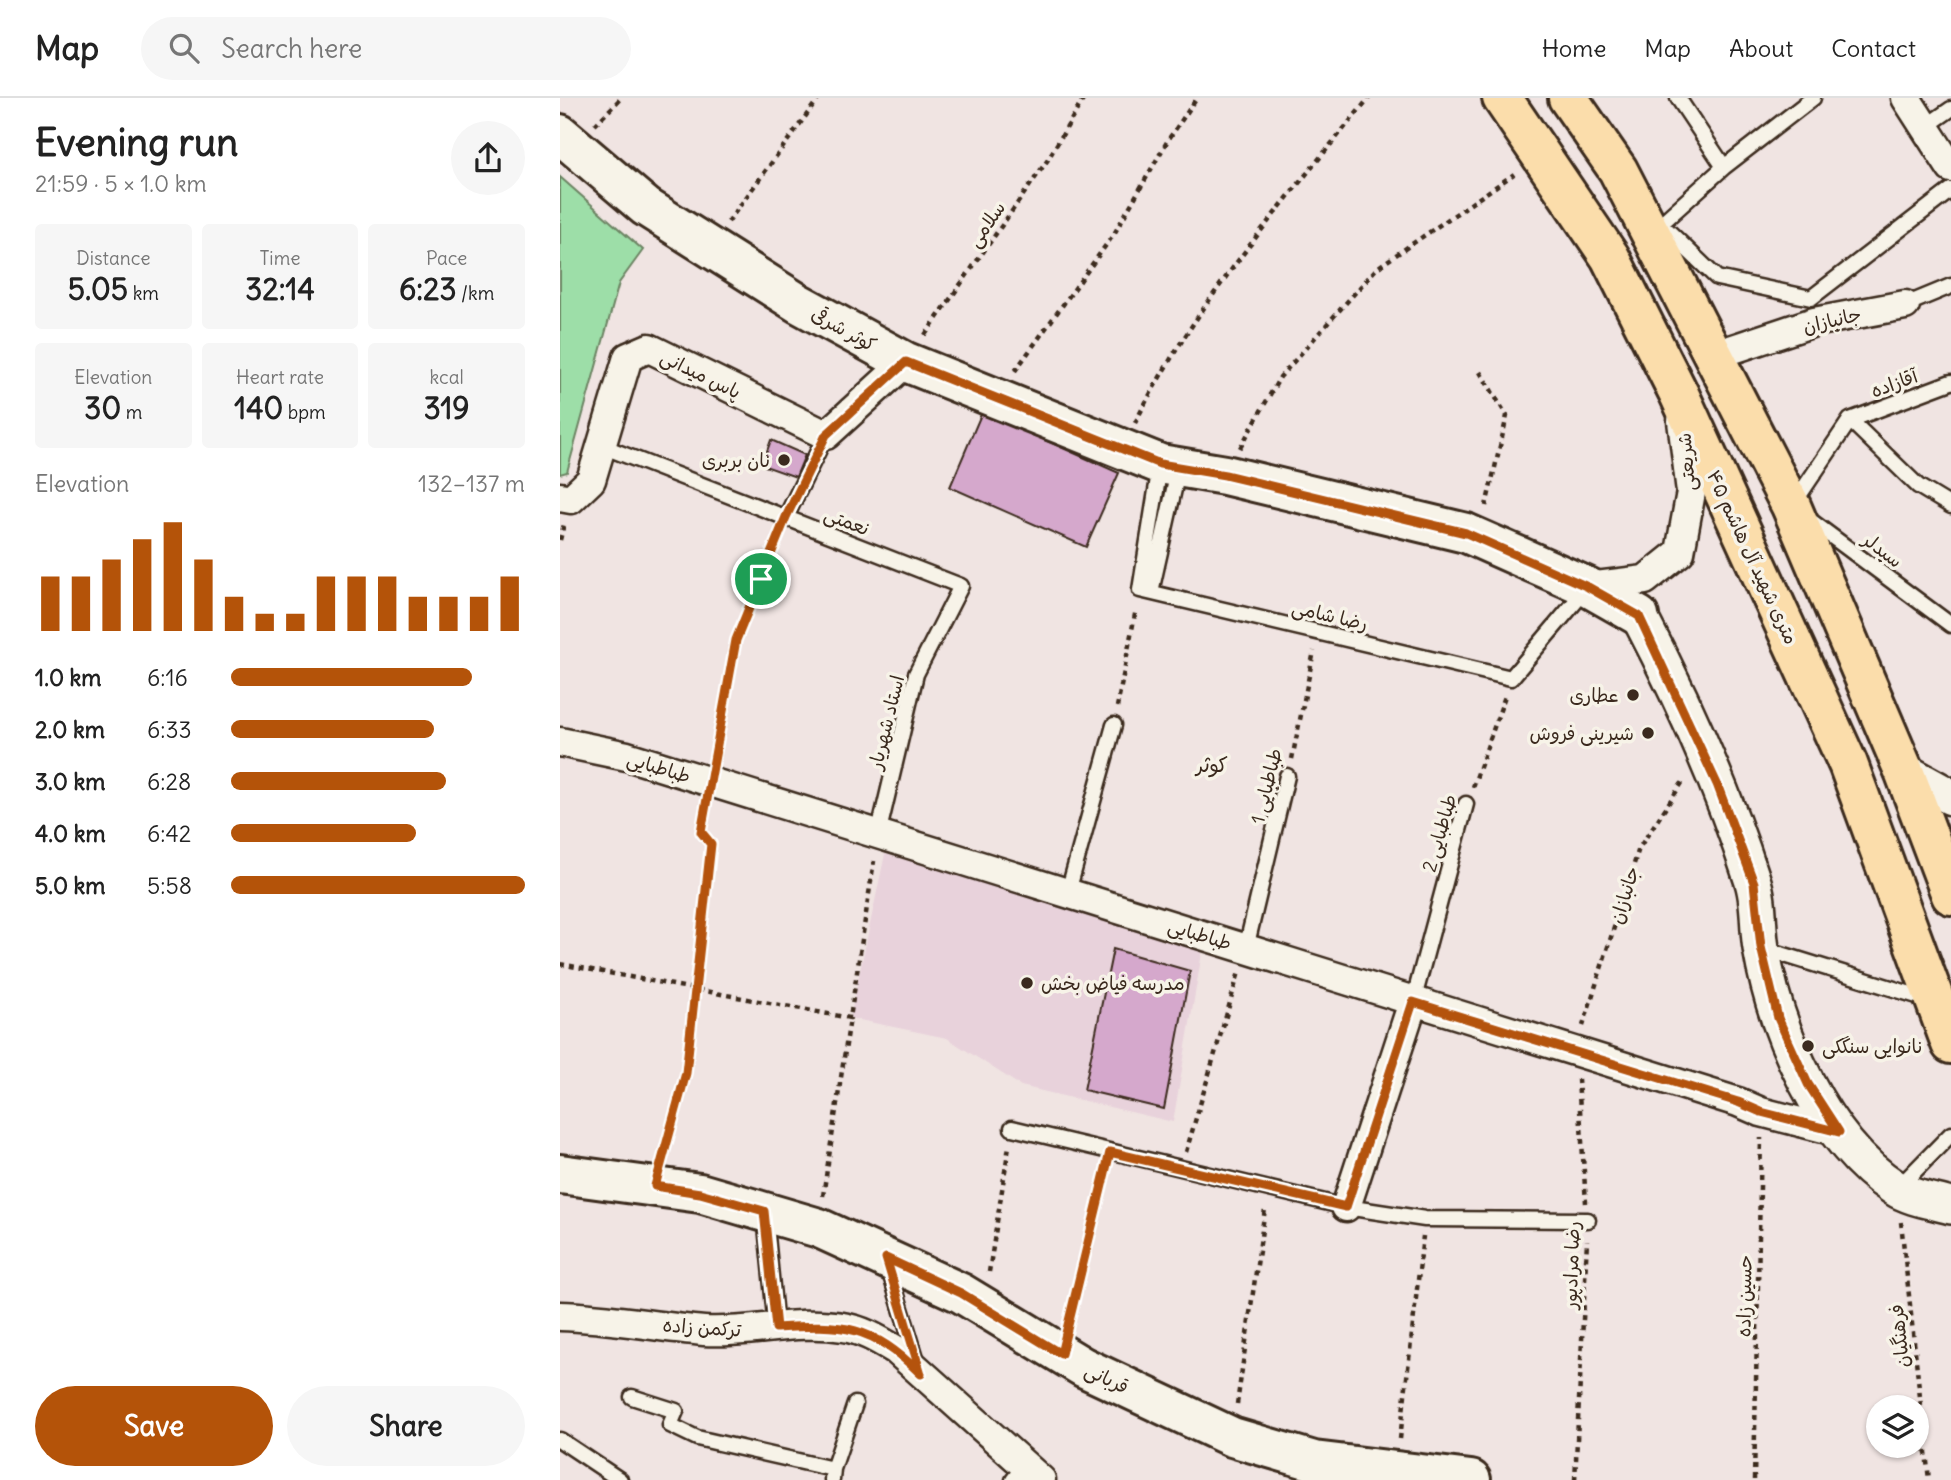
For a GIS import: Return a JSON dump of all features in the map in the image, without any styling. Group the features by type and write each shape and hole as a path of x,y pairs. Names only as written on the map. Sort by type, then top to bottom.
{"main road":[{"name":"۴۵ متری شهید آل هاشم","path":"1502,98 1610,257 1679,394 1848,764 1951,1044"},
{"path":"1568,98 1655,229 1712,356 1791,506 1903,771 1951,895"},
{"name":"کوثر شرقی","path":"560,134 646,207 797,303 906,362 1169,466 1225,475 1476,537 1588,587 1639,616"},
{"name":"قربانی","path":"560,1174 700,1193 819,1228 961,1293 1061,1354 1232,1437 1314,1461 1396,1476 1471,1480"}],"street":[{"path":"1906,98 1951,168"},
{"name":"جانبازان","path":"1712,356 1812,310 1905,305"},
{"name":"پاس میدانی","path":"560,497 571,499 591,480 628,357 649,348 826,435"},
{"path":"826,435 906,362"},
{"name":"شریعتی","path":"1588,587 1645,580 1680,552 1691,492 1679,394"},
{"path":"1639,616 1665,666 1717,784 1754,883 1761,947 1778,1018 1808,1084 1839,1132 1868,1166 1897,1189 1951,1206"},
{"name":"طباطبایی","path":"560,742 627,756 1576,1051 1738,1102 1761,1112 1839,1132"},
{"path":"1903,771 1951,797"},
{"path":"1346,1207 1413,1002"},
{"name":"ترکمن زاده","path":"560,1316 606,1317 702,1331 742,1332 842,1326 869,1334 896,1350 953,1399 1026,1475"}],"lane":[{"path":"1678,98 1724,167"},
{"path":"1812,98 1724,167 1655,229 1717,278 1812,310 1951,190"},
{"path":"1925,127 1951,109"},
{"name":"جانبازان","path":"1905,305 1951,286"},
{"name":"آقازاده","path":"1850,420 1951,382"},
{"path":"1791,506 1850,420 1918,486 1951,506"},
{"path":"786,517 826,435"},
{"name":"نعمتی","path":"602,446 961,586"},
{"path":"1145,591 1169,466"},
{"name":"سیدلر","path":"1791,506 1951,625"},
{"name":"استاد شهریار","path":"878,835 916,674 961,586"},
{"path":"1511,678 1588,587"},
{"name":"رضا شامی","path":"1145,591 1511,678"},
{"path":"1068,892 1114,725"},
{"name":"طباطبایی 1","path":"1247,948 1287,776"},
{"name":"طباطبایی 2","path":"1413,1002 1466,804"},
{"path":"1761,947 1934,1001"},
{"path":"1012,1128 1180,1170 1346,1207 1425,1219 1588,1220"},
{"path":"1897,1189 1951,1134"},
{"path":"764,1211 776,1328"},
{"path":"886,1258 921,1374"},
{"path":"632,1397 676,1411 670,1425 697,1438 833,1474 855,1404"},
{"path":"560,1440 620,1480"}],"path":[{"path":"709,247 819,98"},
{"name":"سلامی","path":"906,362 1046,161 1084,98"},
{"path":"995,397 1114,234 1168,140 1197,98"},
{"path":"1122,448 1164,365 1229,269 1369,98"},
{"path":"1225,475 1280,377 1377,268 1541,156"},
{"path":"1476,537 1507,416 1480,372"},
{"path":"655,1186 686,1073 711,844 701,832 708,782 736,640 786,517"},
{"path":"1114,725 1145,591"},
{"name":"طباطبایی 1","path":"1287,776 1301,723 1317,632"},
{"name":"طباطبایی 2","path":"1466,804 1511,678"},
{"name":"جانبازان","path":"1576,1051 1639,848 1702,753"},
{"path":"819,1228 878,835"},
{"path":"1180,1170 1247,948"},
{"path":"560,964 850,1018"},
{"name":"رضا مرادپور","path":"1575,1480 1588,1220 1576,1051"},
{"name":"حسین زاده","path":"1755,1480 1761,1112"},
{"path":"984,1307 1012,1128"},
{"path":"1061,1354 1110,1152"},
{"name":"فرهنگیان","path":"1897,1189 1929,1480"},
{"path":"1232,1437 1268,1190"},
{"path":"1396,1476 1425,1219"}],"shaded area":[{"name":"مدرسه فیاض بخش","path":"885,854 1203,947 1173,1122 1021,1086 947,1038 850,1018"}],"green space":[{"path":"560,177 643,250 619,283 567,472 560,474"}],"building":[{"path":"982,412 1119,473 1086,547 950,487"},
{"name":"نان بربری","path":"771,440 805,455 796,477 762,465"},
{"path":"1113,949 1190,971 1164,1109 1084,1090"}],"place":[{"name":"نان بربری","path":"784,460"},
{"name":"عطاری","path":"1633,695"},
{"name":"شیرینی فروش","path":"1648,733"},
{"name":"مدرسه فیاض بخش","path":"1027,983"},
{"name":"نانوایی سنگکی","path":"1808,1046"}],"district":[{"name":"کوثر","path":"1212,764"}],"route":[{"path":"906,362 1160,464 1225,475 1466,533 1588,587 1639,616 1665,666 1717,784 1754,883 1761,947 1778,1018 1808,1084 1839,1132 1761,1112 1738,1102 1413,1002 1346,1207 1110,1152 1061,1354 961,1293 886,1258 921,1374 896,1350 869,1334 842,1326 776,1328 764,1211 700,1193 655,1186 686,1073 711,844 701,832 708,782 736,640 761,579 786,517 826,435 872,396 906,362"}]}
